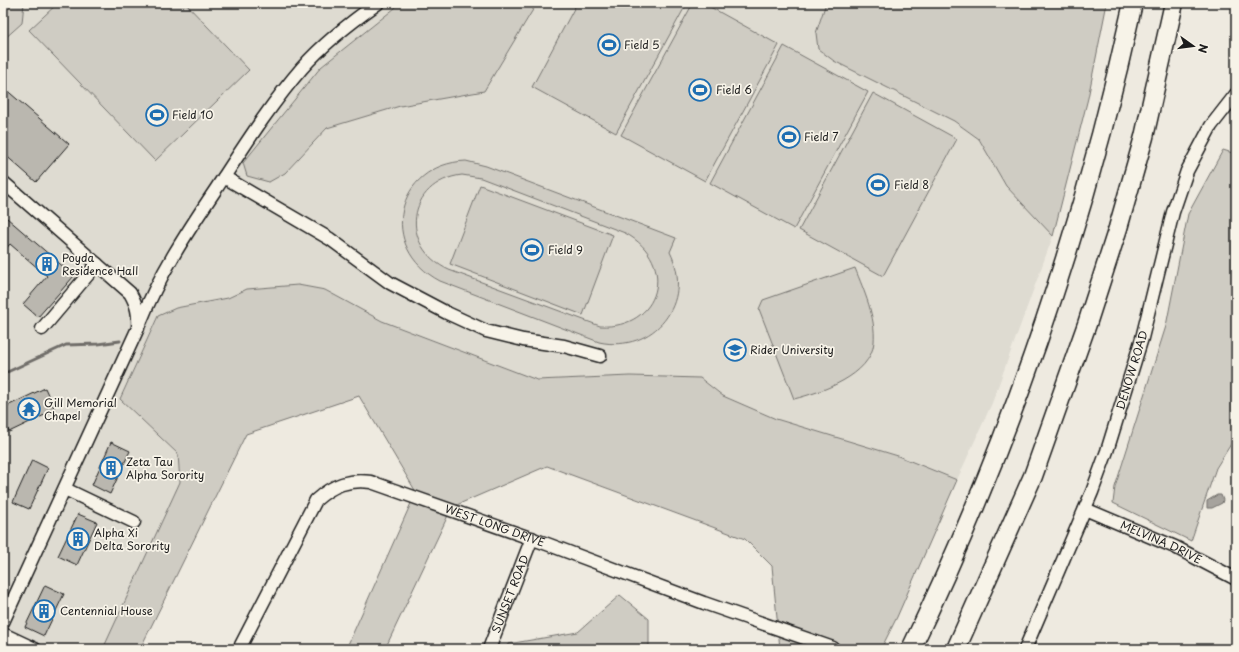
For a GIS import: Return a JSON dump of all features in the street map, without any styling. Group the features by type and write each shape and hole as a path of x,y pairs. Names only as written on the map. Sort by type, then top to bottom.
{"highway":[{"path":"910,649 941,586 977,503 1029,368 1053,297 1086,187 1116,77 1133,3"},
{"path":"956,649 1033,476 1087,324 1118,228 1144,137 1174,3"}],"street":[{"path":"3,622 161,277 190,228 280,96 303,67 345,27 378,3"},
{"name":"DENOW ROAD","path":"1025,649 1085,509 1107,450 1125,395 1178,196 1198,148 1212,126 1236,94"},
{"path":"224,177 330,239 390,283 447,313 486,331 523,340 564,346 600,356"},
{"path":"3,182 130,293 137,306 138,328"},
{"path":"42,328 97,264"},
{"name":"WEST LONG DRIVE","path":"239,649 310,510 326,492 335,486 358,481 371,482 532,538 711,605 834,648"},
{"path":"65,489 134,522"},
{"name":"MELVINA DRIVE","path":"1085,509 1175,547 1236,580"},
{"name":"SUNSET ROAD","path":"489,649 532,538"},
{"path":"3,634 35,649"}],"shaded area":[{"path":"3,3 24,3 22,23 3,40"},
{"name":"Rider University","path":"24,3 398,3 395,8 321,67 243,163 285,173 327,128 400,106 484,91 537,3 826,3 816,33 834,61 954,121 979,139 1006,186 1053,236 992,403 957,480 898,456 776,419 723,396 700,378 630,376 537,380 382,321 325,290 298,285 247,289 228,298 176,308 158,316 120,398 178,454 180,482 103,649 3,649 3,40 22,23"},
{"name":"Field 10","path":"58,3 185,3 249,70 155,161 29,30"},
{"path":"398,3 537,3 484,91 400,106 327,128 285,173 269,182 247,176 243,163 321,67 395,8"},
{"name":"Field 5","path":"577,3 687,3 616,133 532,87"},
{"name":"Field 6","path":"693,3 703,3 779,45 705,181 621,135"},
{"path":"826,3 1107,3 1088,98 1053,236 1006,186 979,139 954,121 834,61 818,49 816,33"},
{"name":"Field 7","path":"784,46 868,92 794,229 710,183"},
{"name":"Field 8","path":"873,93 957,139 883,276 799,230"},
{"path":"1223,150 1236,154 1236,436 1216,468 1191,541 1113,503 1115,487 1166,326 1188,214"},
{"path":"466,161 486,166 676,238 670,252 676,271 677,289 673,306 664,320 652,332 637,340 619,344 599,342 440,281 420,266 408,249 402,229 403,210 410,192 423,176 442,166","holes":["462,175 481,178 625,233 642,245 652,260 657,276 655,292 649,306 637,317 621,324 600,326 449,270 433,260 422,246 416,232 416,216 420,202 429,190 443,180"]},
{"name":"Field 9","path":"480,185 613,235 583,315 450,264"},
{"path":"855,268 869,304 873,323 874,342 871,354 864,364 843,381 817,392 794,399 759,309 763,300"},
{"path":"298,285 325,290 382,321 537,380 630,376 700,378 723,396 776,419 898,456 957,480 897,617 881,649 780,649 772,566 745,539 547,466 452,507 385,649 346,649 416,492 359,396 246,434 140,649 103,649 180,482 178,454 120,399 158,316 176,308 228,298 247,289"},
{"path":"1217,495 1221,495 1223,500 1222,503 1212,508 1207,508 1207,501"},
{"path":"620,595 649,619 649,649 506,649 508,644 578,632"}],"building":[{"path":"3,87 69,144 36,182 3,153"},
{"name":"Poyda Residence Hall","path":"7,218 74,276 38,317 23,304 47,276 10,244 3,252 3,222"},
{"name":"Gill Memorial Chapel","path":"45,388 55,410 9,432 3,419 3,408"},
{"name":"Zeta Tau Alpha Sorority","path":"111,442 130,451 110,494 92,485"},
{"path":"32,460 48,468 29,509 13,502"},
{"name":"Alpha Xi Delta Sorority","path":"78,514 97,522 77,565 58,556"},
{"name":"Centennial House","path":"45,585 64,594 44,636 25,627"}],"waterway":[{"path":"3,374 66,345 98,344 120,341"}],"place":[{"name":"Field 5","path":"609,45"},
{"name":"Field 6","path":"700,90"},
{"name":"Field 10","path":"157,115"},
{"name":"Field 7","path":"789,137"},
{"name":"Field 8","path":"878,185"},
{"name":"Field 9","path":"532,250"},
{"name":"Poyda Residence Hall","path":"47,264"},
{"name":"Rider University","path":"735,350"},
{"name":"Gill Memorial Chapel","path":"29,409"},
{"name":"Zeta Tau Alpha Sorority","path":"111,468"},
{"name":"Alpha Xi Delta Sorority","path":"78,539"},
{"name":"Centennial House","path":"44,611"}]}
